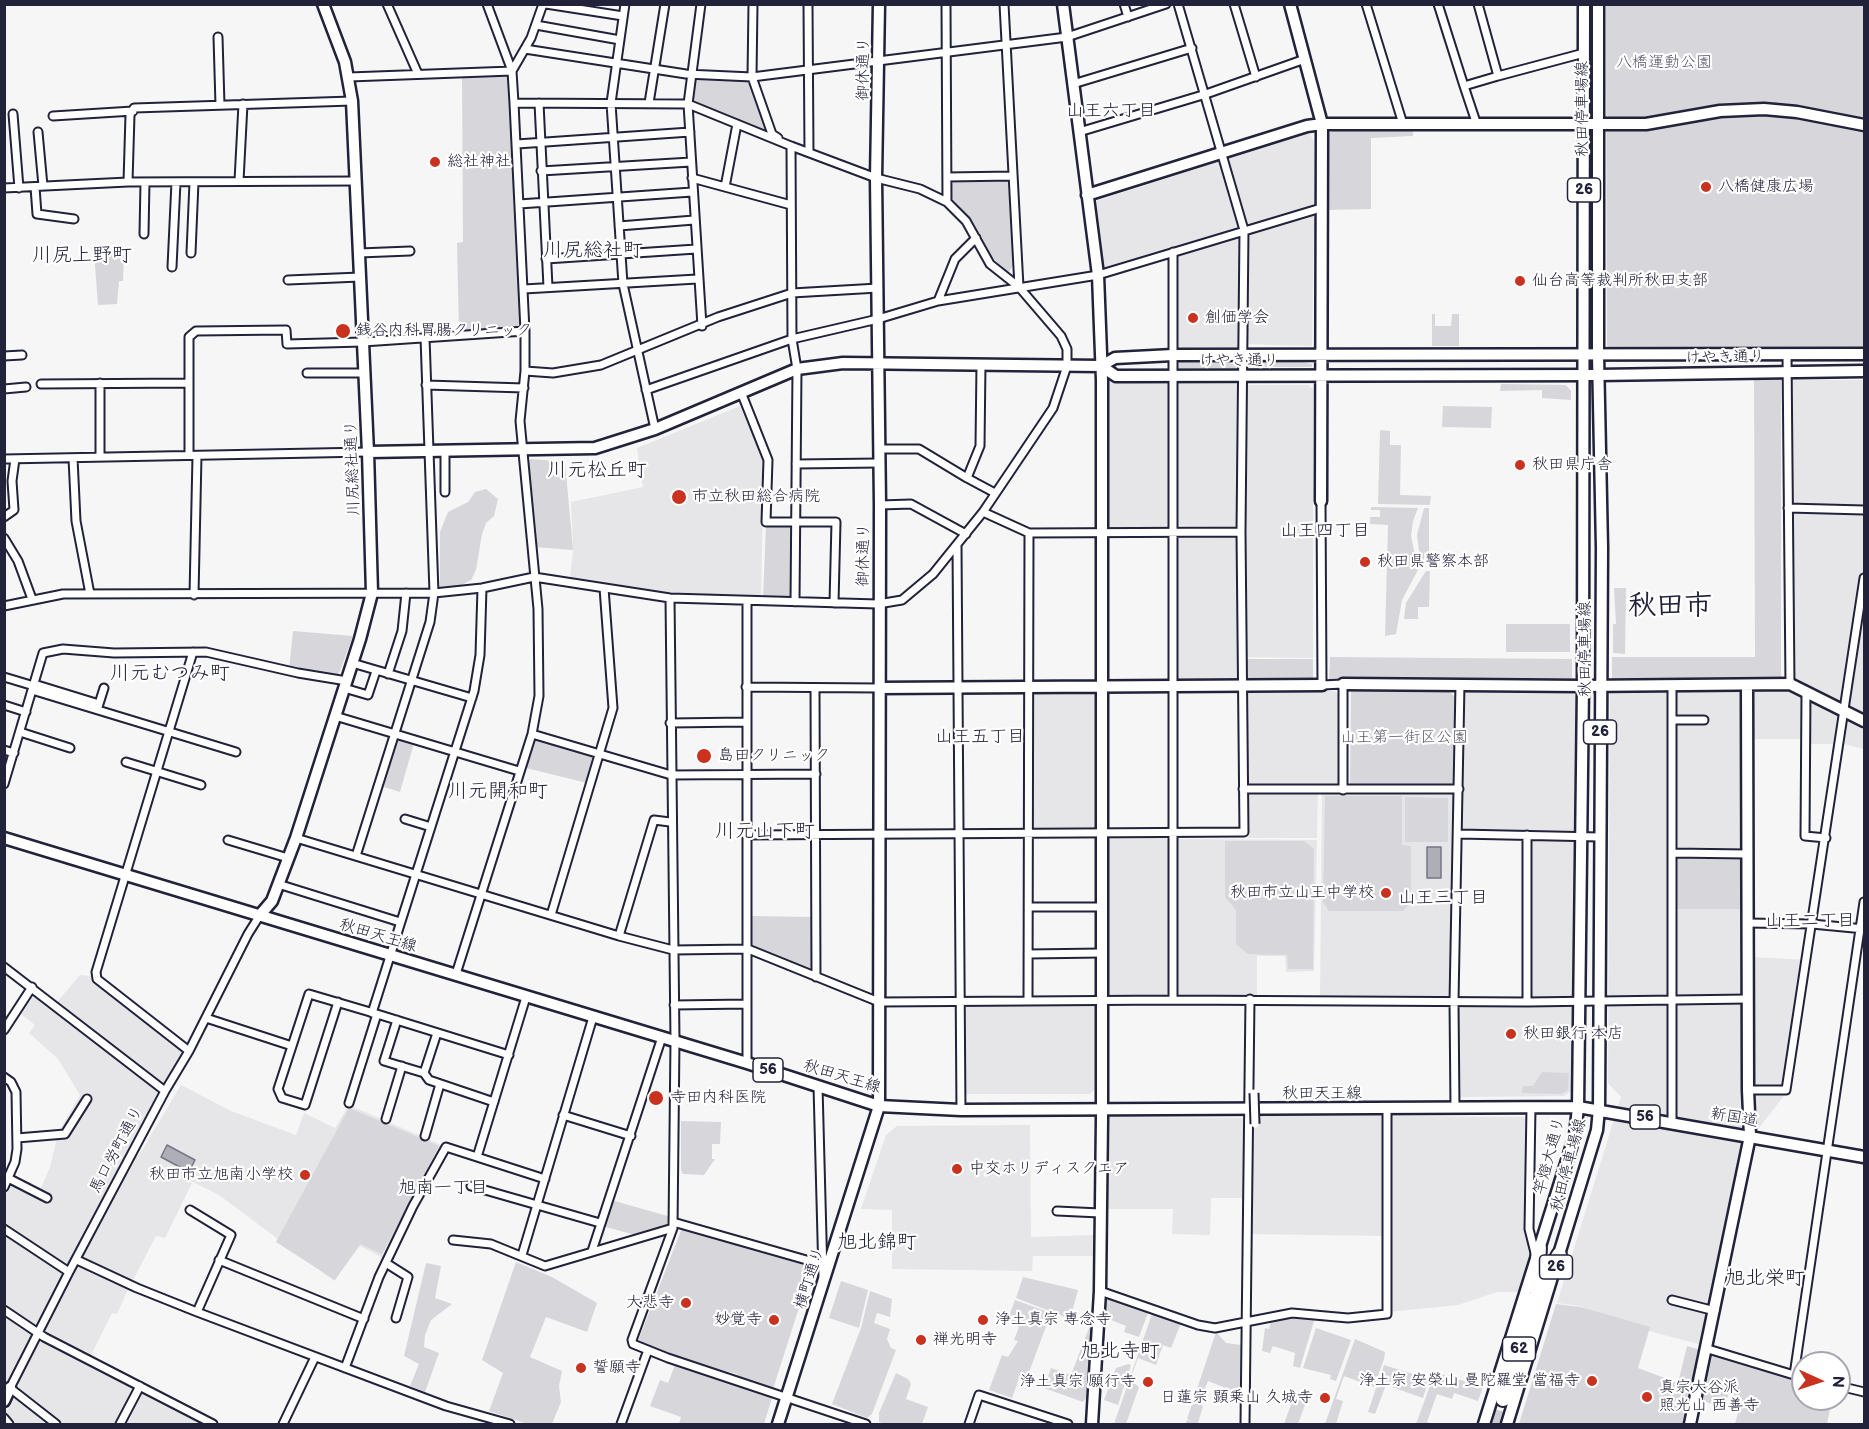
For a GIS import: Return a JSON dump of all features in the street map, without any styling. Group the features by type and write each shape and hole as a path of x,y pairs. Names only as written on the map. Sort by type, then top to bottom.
{"highway":[{"name":"62","path":"1535,1299 1538,1253"},
{"name":"62","path":"1503,1399 1535,1299 1559,1255"}],"street":[{"name":"川尻総社通り","path":"260,915 272,902 296,838 346,684 372,592 365,373 352,101 349,77 339,42 323,4"},
{"path":"387,4 418,74"},
{"path":"456,975 532,734 540,696 534,577 520,421 525,371 525,331 512,71 487,4"},
{"path":"512,71 525,49 545,4 623,16"},
{"path":"624,4 611,103 622,284 655,429"},
{"path":"649,103 665,4"},
{"path":"701,4 688,104 697,279 702,326"},
{"path":"753,4 752,77 772,134 790,146"},
{"path":"808,4 809,152"},
{"name":"御休通り","path":"879,4 876,178 880,449 879,1106"},
{"path":"946,4 946,202"},
{"path":"1004,4 1019,287"},
{"path":"1063,4 1098,275 1101,366 1102,1110 1100,1291 1092,1425"},
{"path":"1124,4 1128,17"},
{"path":"525,49 686,74 692,72 752,77 1067,37 1166,4"},
{"path":"746,835 1244,832 1241,532 1244,230 1224,154 1178,4"},
{"path":"1234,4 1256,77"},
{"path":"1290,4 1322,124 1322,685"},
{"path":"1366,4 1403,124"},
{"path":"1438,4 1478,126"},
{"path":"1478,4 1498,76"},
{"name":"秋田停車場線","path":"1578,1107 1583,686 1584,4"},
{"name":"秋田停車場線","path":"1507,1425 1597,1130 1599,1109 1602,535 1598,375 1598,4"},
{"path":"536,25 620,40"},
{"path":"218,37 220,105"},
{"path":"1073,84 1192,48"},
{"path":"1464,86 1584,53"},
{"path":"1079,132 1206,94 1305,59"},
{"path":"349,77 512,71"},
{"path":"128,182 130,115 134,108 352,101"},
{"path":"4,606 63,594 434,593 482,588 534,577 670,598 878,604 902,600 933,574 983,512 1053,408 1067,366 1067,349 1061,336 1019,287 990,264 966,221 946,202 920,189 876,178 688,104 514,103"},
{"path":"539,103 539,142 548,287"},
{"path":"239,182 243,104"},
{"path":"1087,195 1224,154 1307,126 1322,124 1478,126 1660,123 1720,111 1764,109 1797,112 1864,125"},
{"path":"53,116 133,111"},
{"path":"13,114 19,188"},
{"path":"725,187 737,124"},
{"path":"38,132 37,214 74,219"},
{"path":"517,144 690,132"},
{"path":"790,146 792,339 797,369 795,602"},
{"path":"541,171 691,162"},
{"path":"947,177 1013,177"},
{"path":"692,178 791,205"},
{"path":"4,188 128,182 356,181"},
{"path":"144,234 146,182"},
{"path":"172,267 176,182"},
{"path":"191,253 194,182"},
{"path":"519,204 692,192"},
{"path":"646,390 792,339 878,319 938,301 1098,275 1322,207"},
{"path":"619,226 694,220"},
{"path":"938,301 955,259 976,238"},
{"path":"546,259 696,249"},
{"path":"359,253 410,251"},
{"path":"1173,252 1171,532 1173,1000"},
{"path":"288,280 360,277"},
{"path":"524,289 697,279"},
{"path":"525,371 553,373 581,370 638,351 702,326 718,317 792,293 878,288"},
{"path":"194,595 189,337 196,331 286,330 286,344 363,342 525,331"},
{"path":"356,856 430,622 434,593 425,337"},
{"path":"1787,354 1790,684"},
{"name":"けやき通り","path":"1864,354 1173,355 1115,358 1101,366 1116,376 1583,376 1864,371"},
{"path":"4,356 22,356"},
{"path":"4,459 595,448 655,429 797,369 843,363 1101,366"},
{"path":"967,478 980,446 981,364"},
{"path":"307,373 365,373"},
{"path":"41,384 189,382"},
{"path":"100,383 100,458"},
{"path":"426,385 524,388"},
{"path":"4,389 26,387"},
{"path":"741,392 768,460 766,522 836,522 834,603"},
{"path":"880,449 919,449 994,493"},
{"path":"445,451 445,492"},
{"path":"73,458 76,521 90,594"},
{"path":"4,517 14,510 12,481 15,459"},
{"path":"796,464 880,463"},
{"path":"880,505 911,504 966,534"},
{"path":"1788,507 1864,510"},
{"path":"983,512 1029,533 1241,532"},
{"path":"1028,1001 1029,533"},
{"path":"4,538 18,561 32,599"},
{"path":"957,545 961,1110"},
{"path":"1748,1090 1786,1090 1855,655 1864,583"},
{"path":"349,1103 389,956 472,698 480,655 482,588"},
{"path":"551,915 613,708 604,588"},
{"path":"388,674 402,631 406,593"},
{"path":"670,598 670,822 675,1041 673,1225 632,1340 633,1344 648,1350 866,1425"},
{"path":"747,601 747,1063"},
{"path":"4,784 44,653 63,649 114,653 206,652 346,684 368,695 376,671"},
{"path":"189,1051 97,979 96,972 193,652"},
{"path":"1855,655 1864,658"},
{"path":"352,663 472,698"},
{"path":"4,677 236,752"},
{"path":"1343,684 1343,790"},
{"path":"1455,1108 1454,1001 1459,834 1460,684"},
{"path":"746,687 1790,684 1864,721"},
{"path":"1672,685 1672,1122"},
{"path":"1690,1425 1708,1349 1750,1136 1747,685"},
{"path":"98,707 105,687"},
{"path":"815,688 816,977"},
{"path":"1806,692 1805,836 1826,838"},
{"path":"4,705 26,712"},
{"path":"335,716 519,771"},
{"path":"1672,720 1704,720"},
{"path":"670,723 746,722"},
{"path":"20,732 70,748"},
{"path":"532,734 671,775 816,774"},
{"path":"4,750 14,753"},
{"path":"126,762 201,785"},
{"path":"1243,789 1459,789"},
{"path":"405,819 431,827"},
{"path":"619,936 654,820 670,822"},
{"path":"1459,834 1600,837"},
{"path":"1527,835 1527,1002"},
{"name":"秋田天王線","path":"4,838 747,1063 879,1106 961,1110 1531,1107 1599,1109"},
{"path":"296,838 619,936 673,950 748,949 879,1002 1250,999 1527,1002 1748,999"},
{"path":"228,840 288,858"},
{"path":"1673,853 1747,854"},
{"path":"278,884 400,922"},
{"path":"1798,1351 1863,928 1864,902"},
{"path":"1029,907 1102,907"},
{"name":"馬口労町通り","path":"4,1401 69,1272 260,915"},
{"path":"1747,923 1812,924 1863,928"},
{"path":"1028,954 1102,953"},
{"path":"4,967 165,1091"},
{"path":"4,1030 32,987"},
{"path":"338,1002 305,1105 282,1098 278,1089 309,993 509,1055"},
{"path":"477,1157 526,997"},
{"path":"1245,1425 1250,999"},
{"path":"674,1005 747,1004"},
{"path":"522,1255 593,1017"},
{"path":"206,1018 292,1046"},
{"path":"397,1020 384,1061 424,1073 429,1080 494,1102"},
{"path":"424,1073 437,1033"},
{"path":"592,1251 662,1037"},
{"path":"386,1119 402,1066"},
{"path":"4,1077 11,1082 16,1092 17,1138 17,1155 4,1187"},
{"path":"425,1136 440,1084"},
{"path":"453,1239 491,1244 545,1266 673,1225 825,1265 818,1086"},
{"path":"1254,1093 1255,1124"},
{"path":"17,1138 65,1134 87,1100"},
{"name":"横町通り","path":"778,1425 823,1283 825,1265 879,1106"},
{"path":"1531,1107 1529,1229 1538,1253"},
{"name":"竿燈大通り","path":"1538,1253 1575,1135 1578,1107"},
{"path":"1100,1291 1198,1325 1215,1328 1293,1313 1348,1318 1387,1314 1387,1108"},
{"name":"新国道","path":"1599,1109 1864,1157"},
{"path":"563,1115 631,1136"},
{"path":"345,1368 386,1263 412,1206 446,1147 545,1179"},
{"path":"8,1178 47,1198"},
{"path":"471,1186 600,1223"},
{"path":"190,1210 231,1235 197,1312"},
{"path":"1057,1211 1100,1213"},
{"path":"4,1229 69,1272"},
{"name":"26","path":"1484,1425 1538,1253"},
{"path":"77,1260 137,1288 315,1357 471,1415 488,1416 510,1425"},
{"path":"219,1260 364,1319"},
{"path":"386,1263 408,1277 396,1318"},
{"path":"1672,1300 1715,1311"},
{"path":"4,1310 38,1333 213,1425"},
{"path":"1708,1349 1791,1374"},
{"path":"621,1425 648,1350"},
{"path":"283,1425 315,1357"},
{"path":"120,1425 140,1386"},
{"path":"10,1388 56,1425"},
{"path":"969,1425 980,1395 1068,1425"},
{"path":"4,1418 9,1425"}],"shaded area":[{"path":"1309,133 1314,141 1314,203 1311,207 1251,225 1245,222 1229,158"},
{"path":"1221,161 1241,226 1239,229 1105,270 1101,266 1094,204 1096,201"},
{"path":"1311,214 1314,217 1312,346 1243,344 1247,235 1252,229"},
{"path":"1237,235 1240,238 1238,347 1174,347 1175,255"},
{"path":"1792,380 1864,380 1864,749 1844,744 1804,744 1804,739 1753,739 1754,692 1789,692 1792,681"},
{"path":"1109,382 1170,384 1168,524 1166,528 1110,528 1106,526 1107,385"},
{"path":"1175,383 1240,384 1239,523 1234,528 1175,525"},
{"path":"1245,385 1308,385 1313,389 1313,658 1245,657"},
{"name":"市立秋田総合病院","path":"740,406 764,460 761,596 669,593 570,579 573,550 571,502 643,487 637,448"},
{"path":"1181,537 1236,538 1239,541 1240,676 1234,681 1178,681 1174,675 1174,543"},
{"path":"1469,689 1579,690 1577,832 1462,830 1464,694"},
{"path":"1251,690 1335,691 1339,695 1340,783 1336,788 1318,788 1317,838 1249,838 1246,835 1246,694"},
{"path":"1035,691 1091,692 1096,697 1096,826 1091,832 1037,832 1033,826 1032,694"},
{"path":"1752,691 1750,957 1807,960 1787,1092 1744,1147 1706,1346 1656,1333 1580,1306 1557,1303 1621,1097 1608,1083 1610,692"},
{"name":"秋田市立山王中学校","path":"1322,793 1454,793 1450,993 1444,999 1320,998"},
{"path":"1115,836 1163,837 1169,841 1168,992 1165,998 1111,998 1108,994 1108,840"},
{"path":"1173,839 1317,840 1314,971 1286,972 1285,956 1257,956 1257,996 1175,997"},
{"path":"1534,839 1576,839 1576,997 1533,998 1530,995 1530,843"},
{"path":"1427,847 1441,847 1441,878 1427,878"},
{"path":"80,975 92,976 186,1051 164,1088 57,1002"},
{"path":"37,997 162,1093 68,1268 5,1227 5,1197 13,1178 40,1190 50,1167 58,1133 80,1095 58,1059 29,1033 35,1025 21,1014 32,998"},
{"path":"968,1004 1094,1005 1097,1010 1095,1089 1090,1094 962,1094 962,1007"},
{"path":"1461,1006 1577,1006 1576,1080 1573,1090 1564,1096 1458,1097 1458,1009"},
{"name":"秋田市立旭南小学校","path":"181,1085 231,1111 296,1135 304,1113 335,1128 349,1105 446,1147 387,1260 360,1246 334,1281 219,1195 159,1165 192,1183 165,1238 156,1236 131,1284 81,1260 136,1155 139,1155"},
{"path":"1249,1116 1384,1116 1385,1236 1248,1234"},
{"path":"1389,1116 1529,1117 1533,1250 1520,1292 1497,1292 1458,1305 1389,1312"},
{"path":"1107,1117 1243,1118 1243,1198 1211,1198 1210,1235 1172,1234 1173,1209 1105,1209"},
{"path":"1030,1125 1031,1237 1095,1235 1094,1256 1033,1256 1032,1271 892,1269 892,1210 861,1209 886,1135 897,1126"},
{"path":"167,1145 195,1160 189,1172 161,1157"},
{"path":"4,1233 65,1274 37,1329 5,1308"},
{"path":"82,1264 129,1287 117,1314 112,1313 89,1359 43,1335 77,1267"},
{"path":"5,1316 35,1335 5,1392"},
{"path":"45,1340 137,1387 117,1424 61,1424 20,1391 18,1382 39,1343"},
{"path":"138,1391 203,1424 121,1424"},
{"path":"15,1398 50,1424 11,1424 5,1415"}],"green space":[{"name":"八橋運動公園","path":"1606,5 1864,5 1864,350 1612,350 1607,346"},
{"path":"692,72 752,77 772,133 791,146 688,104"},
{"path":"505,74 509,77 521,328 459,332 457,243 463,242 462,76"},
{"path":"1413,129 1413,136 1371,138 1371,209 1325,210 1329,133 1336,130"},
{"path":"1005,179 1008,181 1014,264 1009,272 1005,271 989,254 976,231 950,195 952,181"},
{"path":"94,252 124,255 123,281 119,281 117,304 98,305"},
{"path":"1432,314 1435,314 1435,326 1451,326 1452,314 1459,314 1459,346 1432,346"},
{"path":"1253,361 1303,362 1312,364 1312,367 1253,367 1249,364"},
{"path":"1178,362 1237,365 1236,368 1178,368 1174,364"},
{"path":"1754,378 1781,378 1781,679 1612,679 1612,657 1755,657"},
{"path":"1501,384 1566,385 1571,391 1571,400 1542,398 1542,390 1500,391"},
{"path":"1443,406 1492,407 1491,428 1442,427"},
{"path":"1380,430 1390,431 1390,445 1401,445 1400,495 1431,496 1430,505 1378,504"},
{"path":"531,459 565,462 573,550 534,547 525,465"},
{"path":"486,489 498,499 494,516 486,523 482,534 476,570 471,580 456,588 440,587 440,532 448,512 468,502 475,492"},
{"path":"1371,507 1418,508 1411,536 1418,570 1402,600 1396,634 1385,636 1388,525 1370,524 1370,517 1380,517 1380,510 1371,510"},
{"path":"1424,508 1429,508 1429,562 1423,560 1419,551 1417,535"},
{"path":"766,525 792,525 792,598 763,598"},
{"path":"1426,571 1430,571 1429,607 1418,607 1418,619 1404,619 1406,603"},
{"path":"1614,588 1626,588 1625,654 1613,653 1613,624 1616,624"},
{"path":"1506,624 1570,624 1570,652 1506,652"},
{"path":"293,631 353,636 338,676 289,669"},
{"path":"1330,657 1572,659 1572,683 1329,681"},
{"path":"1246,659 1313,659 1313,682 1246,682"},
{"name":"山王第一街区公園","path":"1351,689 1448,690 1457,699 1457,786 1350,785"},
{"path":"404,740 414,743 400,792 384,787 397,741"},
{"path":"536,740 595,758 587,783 526,768"},
{"path":"1325,796 1402,796 1402,845 1411,846 1411,902 1403,911 1329,911 1323,902"},
{"path":"1405,797 1448,798 1448,842 1405,842"},
{"path":"1225,841 1304,841 1314,849 1313,969 1288,969 1287,955 1248,954 1236,944 1236,910 1225,897"},
{"path":"1677,857 1743,857 1743,909 1676,909"},
{"path":"751,916 812,917 812,965 809,969 750,944"},
{"path":"1542,1072 1569,1073 1568,1090 1561,1094 1522,1093 1523,1086 1533,1086"},
{"path":"349,1108 439,1146 382,1254 360,1244 335,1280 276,1242"},
{"path":"681,1121 721,1122 720,1144 712,1144 712,1159 715,1159 704,1175 683,1174 681,1170"},
{"path":"611,1200 671,1217 670,1227 639,1236 602,1226"},
{"path":"682,1228 812,1267 773,1389 738,1378 737,1374 700,1365 638,1341"},
{"path":"516,1262 552,1277 597,1303 587,1332 546,1317 530,1357 562,1371 559,1386 561,1402 552,1424 527,1424 489,1411 503,1373 482,1360"},
{"path":"426,1263 441,1266 435,1298 452,1304 431,1320 425,1335 424,1347 439,1353 425,1392 410,1386 419,1364 404,1356"},
{"path":"1023,1277 1078,1290 1070,1319 1016,1298"},
{"path":"841,1281 868,1290 859,1328 829,1318"},
{"path":"870,1291 892,1299 890,1317 877,1313 874,1323 890,1329 887,1339 891,1348 896,1350 872,1414 867,1418 832,1404 861,1328"},
{"path":"1106,1297 1149,1310 1139,1337 1124,1332 1126,1326 1106,1318"},
{"path":"1015,1300 1051,1313 1028,1375 1021,1373 1012,1398 989,1390 1002,1355 1008,1357 1018,1341 1014,1340 1019,1327 1007,1322"},
{"path":"1556,1304 1581,1307 1650,1327 1638,1368 1678,1383 1687,1346 1701,1350 1684,1424 1519,1424"},
{"path":"1153,1311 1181,1323 1171,1348 1163,1345 1156,1365 1138,1358 1130,1380 1139,1387 1126,1424 1114,1424"},
{"path":"1293,1317 1315,1318 1300,1368 1293,1366 1295,1353 1273,1346 1270,1353 1262,1351 1265,1328 1269,1329 1271,1320"},
{"path":"1092,1320 1087,1397 1083,1402 1044,1388 1051,1368 1071,1375"},
{"path":"1316,1328 1351,1340 1336,1381 1330,1379 1331,1375 1303,1368"},
{"path":"1216,1332 1226,1343 1242,1345 1241,1394 1208,1381 1199,1404 1203,1406 1198,1423 1200,1424 1185,1424 1187,1420 1191,1421 1187,1419"},
{"path":"1355,1339 1385,1352 1384,1359 1374,1387 1344,1376 1336,1399 1343,1401 1336,1424 1325,1424"},
{"path":"1716,1353 1791,1377 1791,1411 1830,1411 1827,1424 1735,1424 1742,1398 1729,1393 1724,1407 1702,1401 1713,1354"},
{"path":"675,1365 772,1398 764,1424 679,1424 681,1417 650,1406 660,1380 668,1383"},
{"path":"1131,1365 1118,1405 1104,1400 1116,1368"},
{"path":"1384,1365 1429,1379 1423,1398 1386,1385 1375,1414 1368,1412"},
{"path":"1435,1372 1483,1387 1478,1401 1454,1393 1452,1399 1437,1394 1427,1422 1432,1424 1416,1424"},
{"path":"896,1373 908,1379 911,1384 906,1399 928,1407 922,1424 879,1422 879,1413"},
{"path":"1295,1393 1303,1396 1302,1401 1306,1402 1298,1424 1284,1424"}],"tunnel":[{"path":"1496,1424 1503,1399"}],"place":[{"name":"総社神社","path":"435,162"},
{"name":"八橋健康広場","path":"1706,187"},
{"name":"仙台高等裁判所秋田支部","path":"1520,281"},
{"name":"創価学会","path":"1193,318"},
{"name":"銭谷内科胃腸クリニック","path":"343,331"},
{"name":"秋田県庁舎","path":"1520,465"},
{"name":"市立秋田総合病院","path":"679,497"},
{"name":"秋田県警察本部","path":"1365,562"},
{"name":"島田クリニック","path":"704,756"},
{"name":"秋田市立山王中学校","path":"1386,893"},
{"name":"秋田銀行 本店","path":"1511,1034"},
{"name":"寺田内科医院","path":"656,1098"},
{"name":"中交ホリディスクエア","path":"957,1169"},
{"name":"秋田市立旭南小学校","path":"305,1175"},
{"name":"大悲寺","path":"686,1303"},
{"name":"妙覚寺","path":"774,1320"},
{"name":"浄土真宗 専念寺","path":"983,1320"},
{"name":"禅光明寺","path":"921,1340"},
{"name":"誓願寺","path":"581,1368"},
{"name":"浄土宗 安榮山 曼陀羅堂 當福寺","path":"1592,1381"},
{"name":"浄土真宗 願行寺","path":"1148,1382"},
{"name":"真宗大谷派 照光山 西善寺","path":"1647,1397"},
{"name":"日蓮宗 顕乗山 久城寺","path":"1325,1398"}],"district":[{"name":"山王六丁目","path":"1111,111"},
{"name":"川尻総社町","path":"593,251"},
{"name":"川尻上野町","path":"82,256"},
{"name":"川元松丘町","path":"597,471"},
{"name":"山王四丁目","path":"1325,531"},
{"name":"秋田市","path":"1670,607"},
{"name":"川元むつみ町","path":"170,674"},
{"name":"山王五丁目","path":"980,737"},
{"name":"川元開和町","path":"498,792"},
{"name":"川元山下町","path":"765,832"},
{"name":"山王三丁目","path":"1443,898"},
{"name":"山王二丁目","path":"1810,921"},
{"name":"旭南一丁目","path":"443,1188"},
{"name":"旭北錦町","path":"877,1243"},
{"name":"旭北栄町","path":"1765,1279"},
{"name":"旭北寺町","path":"1120,1352"}]}
